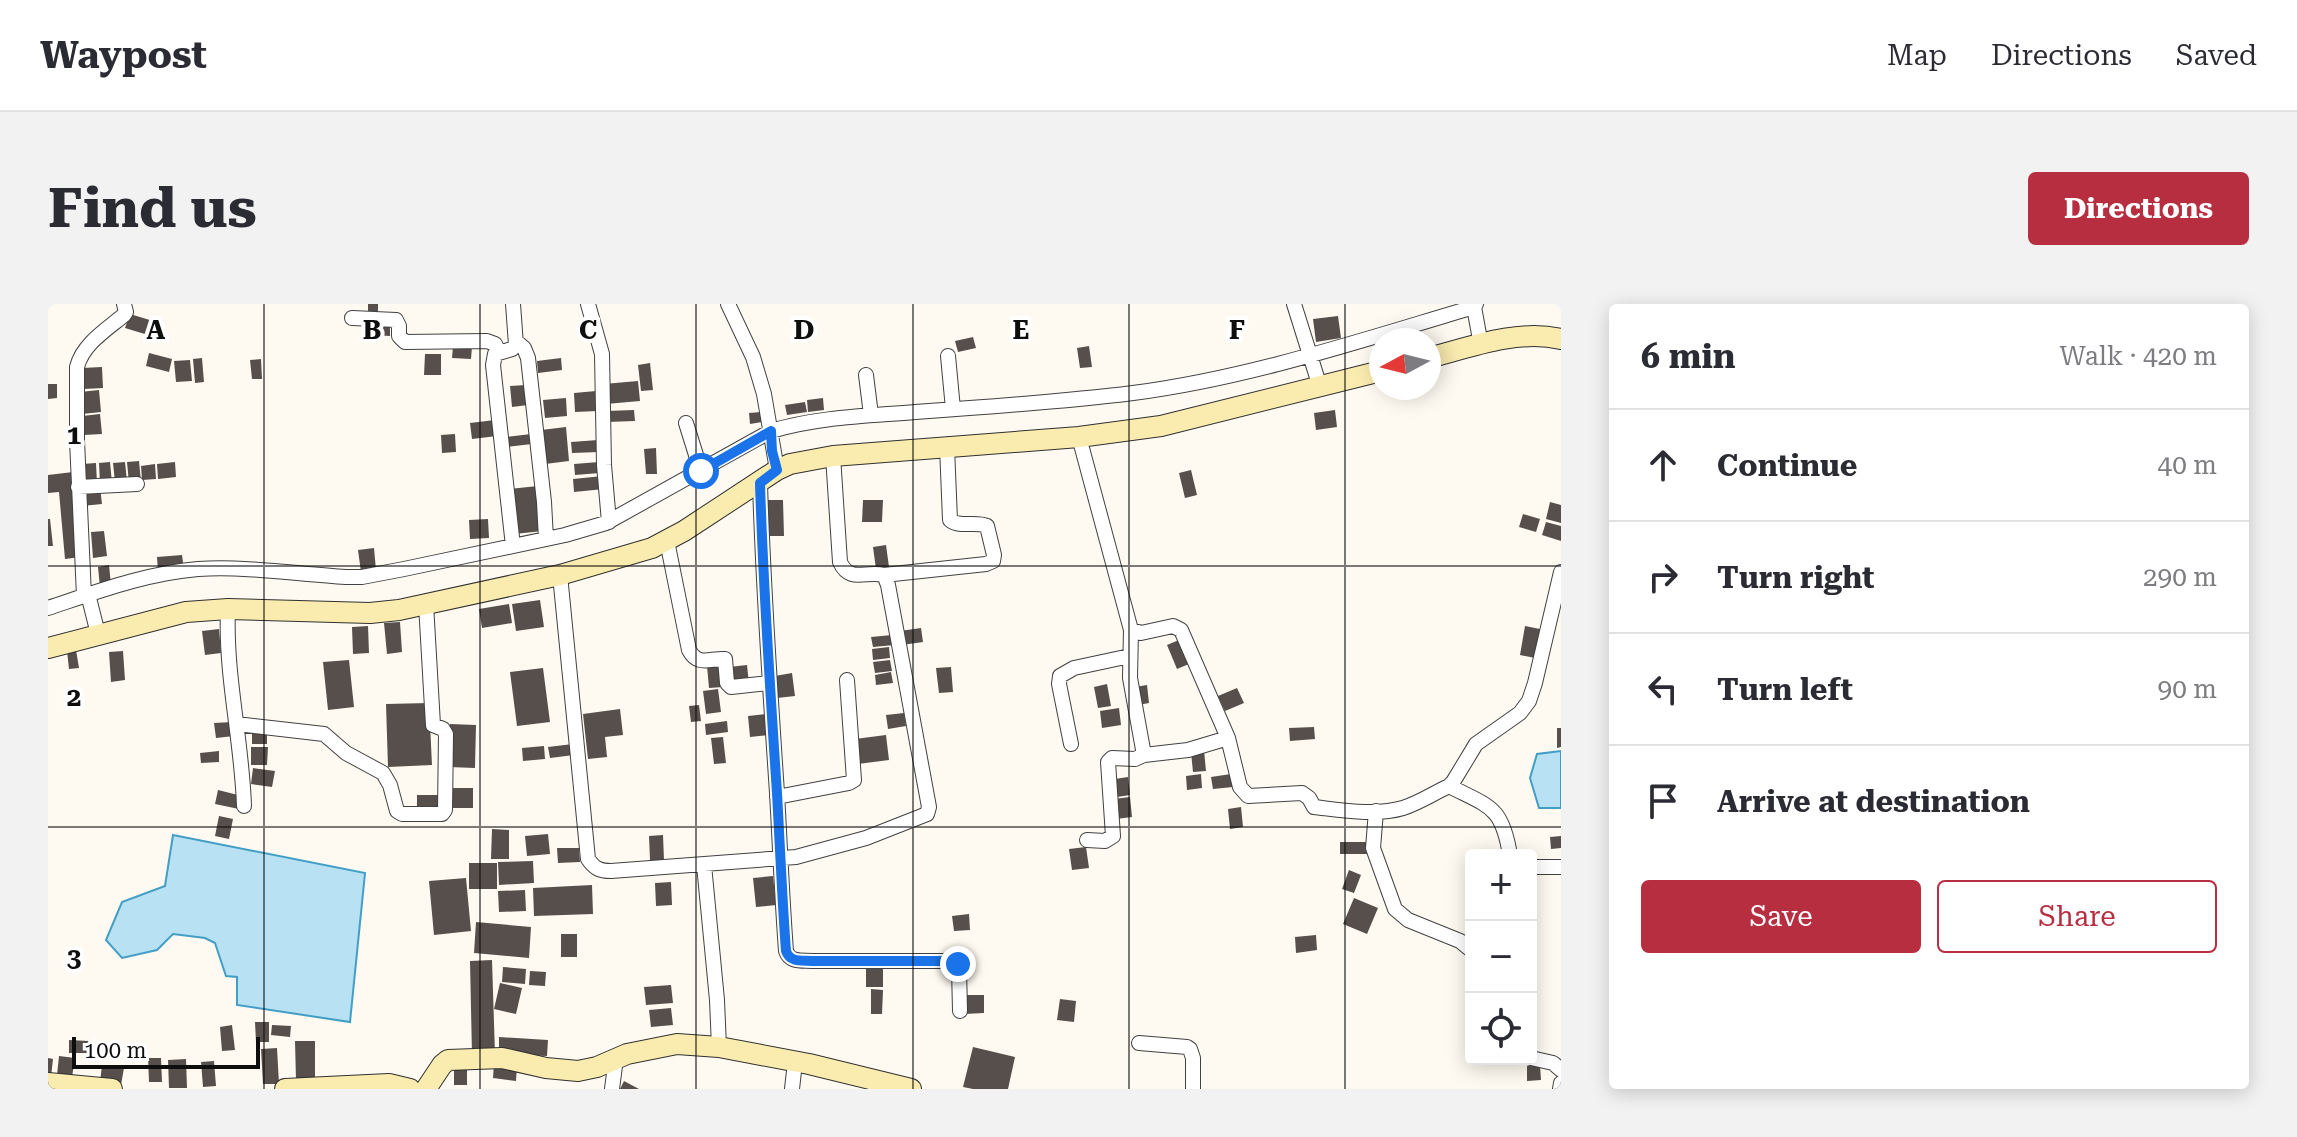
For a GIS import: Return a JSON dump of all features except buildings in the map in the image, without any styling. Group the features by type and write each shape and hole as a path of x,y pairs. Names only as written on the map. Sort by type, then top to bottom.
{"main road":[{"path":"1441,348 1477,320 1532,335 1561,339"},
{"path":"48,648 96,627 186,612 228,609 356,614 399,610 560,575 636,554 667,541 760,483 773,448 790,464 833,456 1079,437 1161,426 1314,368 1369,370"},
{"path":"426,1089 448,1060 502,1058 546,1068 578,1071 653,1047 677,1044 719,1047 909,1089"},
{"path":"48,1083 100,1088"},
{"path":"285,1089 389,1084 410,1089"}],"street":[{"path":"96,627 86,597 78,487 77,389 80,357 88,346 124,315 124,304"},
{"path":"513,304 517,342 512,349 499,352 493,358 513,546"},
{"path":"588,304 602,354 604,465 609,522"},
{"path":"728,304 753,357 764,394 773,448"},
{"path":"1294,304 1314,368"},
{"path":"352,318 396,320 399,336 405,342 487,341 495,344 499,352"},
{"path":"48,608 148,578 195,569 362,577 546,539 609,522 701,471 773,448 795,424 1132,393 1314,368 1477,320"},
{"path":"517,342 528,358 546,539"},
{"path":"948,356 953,409"},
{"path":"866,375 871,415"},
{"path":"686,423 701,471"},
{"path":"1079,437 1131,630 1130,678 1144,755"},
{"path":"833,456 840,562 847,573 884,575 986,564 993,561 994,555 987,526 957,524 950,520 947,447"},
{"path":"760,483 779,859 788,957 813,961 954,961 959,968 960,1011"},
{"path":"78,487 137,484"},
{"path":"667,541 693,657 701,661 725,659 727,683 731,687 769,683"},
{"path":"1131,630 1141,633 1173,626 1181,630 1228,738 1240,787 1248,796 1302,793 1314,807 1376,811 1399,809 1449,786 1476,744 1520,713 1529,701 1561,572"},
{"path":"560,575 588,859 601,871 779,859 815,853 866,838 929,812 884,575"},
{"path":"237,724 324,734 346,753 383,773 390,785 397,811 402,814 442,814 445,810 446,734 443,729 433,725 426,604"},
{"path":"228,609 229,664 243,768 244,806"},
{"path":"1071,744 1060,676 1074,668 1130,656"},
{"path":"777,797 854,780 847,680"},
{"path":"1087,840 1105,841 1113,836 1108,762 1112,758 1135,759 1144,755 1188,750 1228,738"},
{"path":"1449,786 1498,814 1509,849"},
{"path":"1376,811 1373,848 1395,909 1408,920 1465,945"},
{"path":"704,865 719,1047"},
{"path":"1537,867 1561,867"},
{"path":"1139,1043 1190,1049 1193,1089"},
{"path":"612,1089 616,1058"},
{"path":"1537,1059 1553,1063 1561,1070"},
{"path":"792,1089 795,1062"},
{"path":"1560,1089 1561,1083"}],"water":[{"path":"1561,751 1561,808 1539,808 1530,778 1537,754"},
{"path":"173,835 365,873 350,1022 237,1005 237,977 226,976 215,943 205,938 173,934 157,950 122,958 106,940 122,902 165,886"}],"route":[{"path":"701,471 771,431 777,470 760,483 763,580 779,859 788,957 813,961 954,961 958,964"}]}
